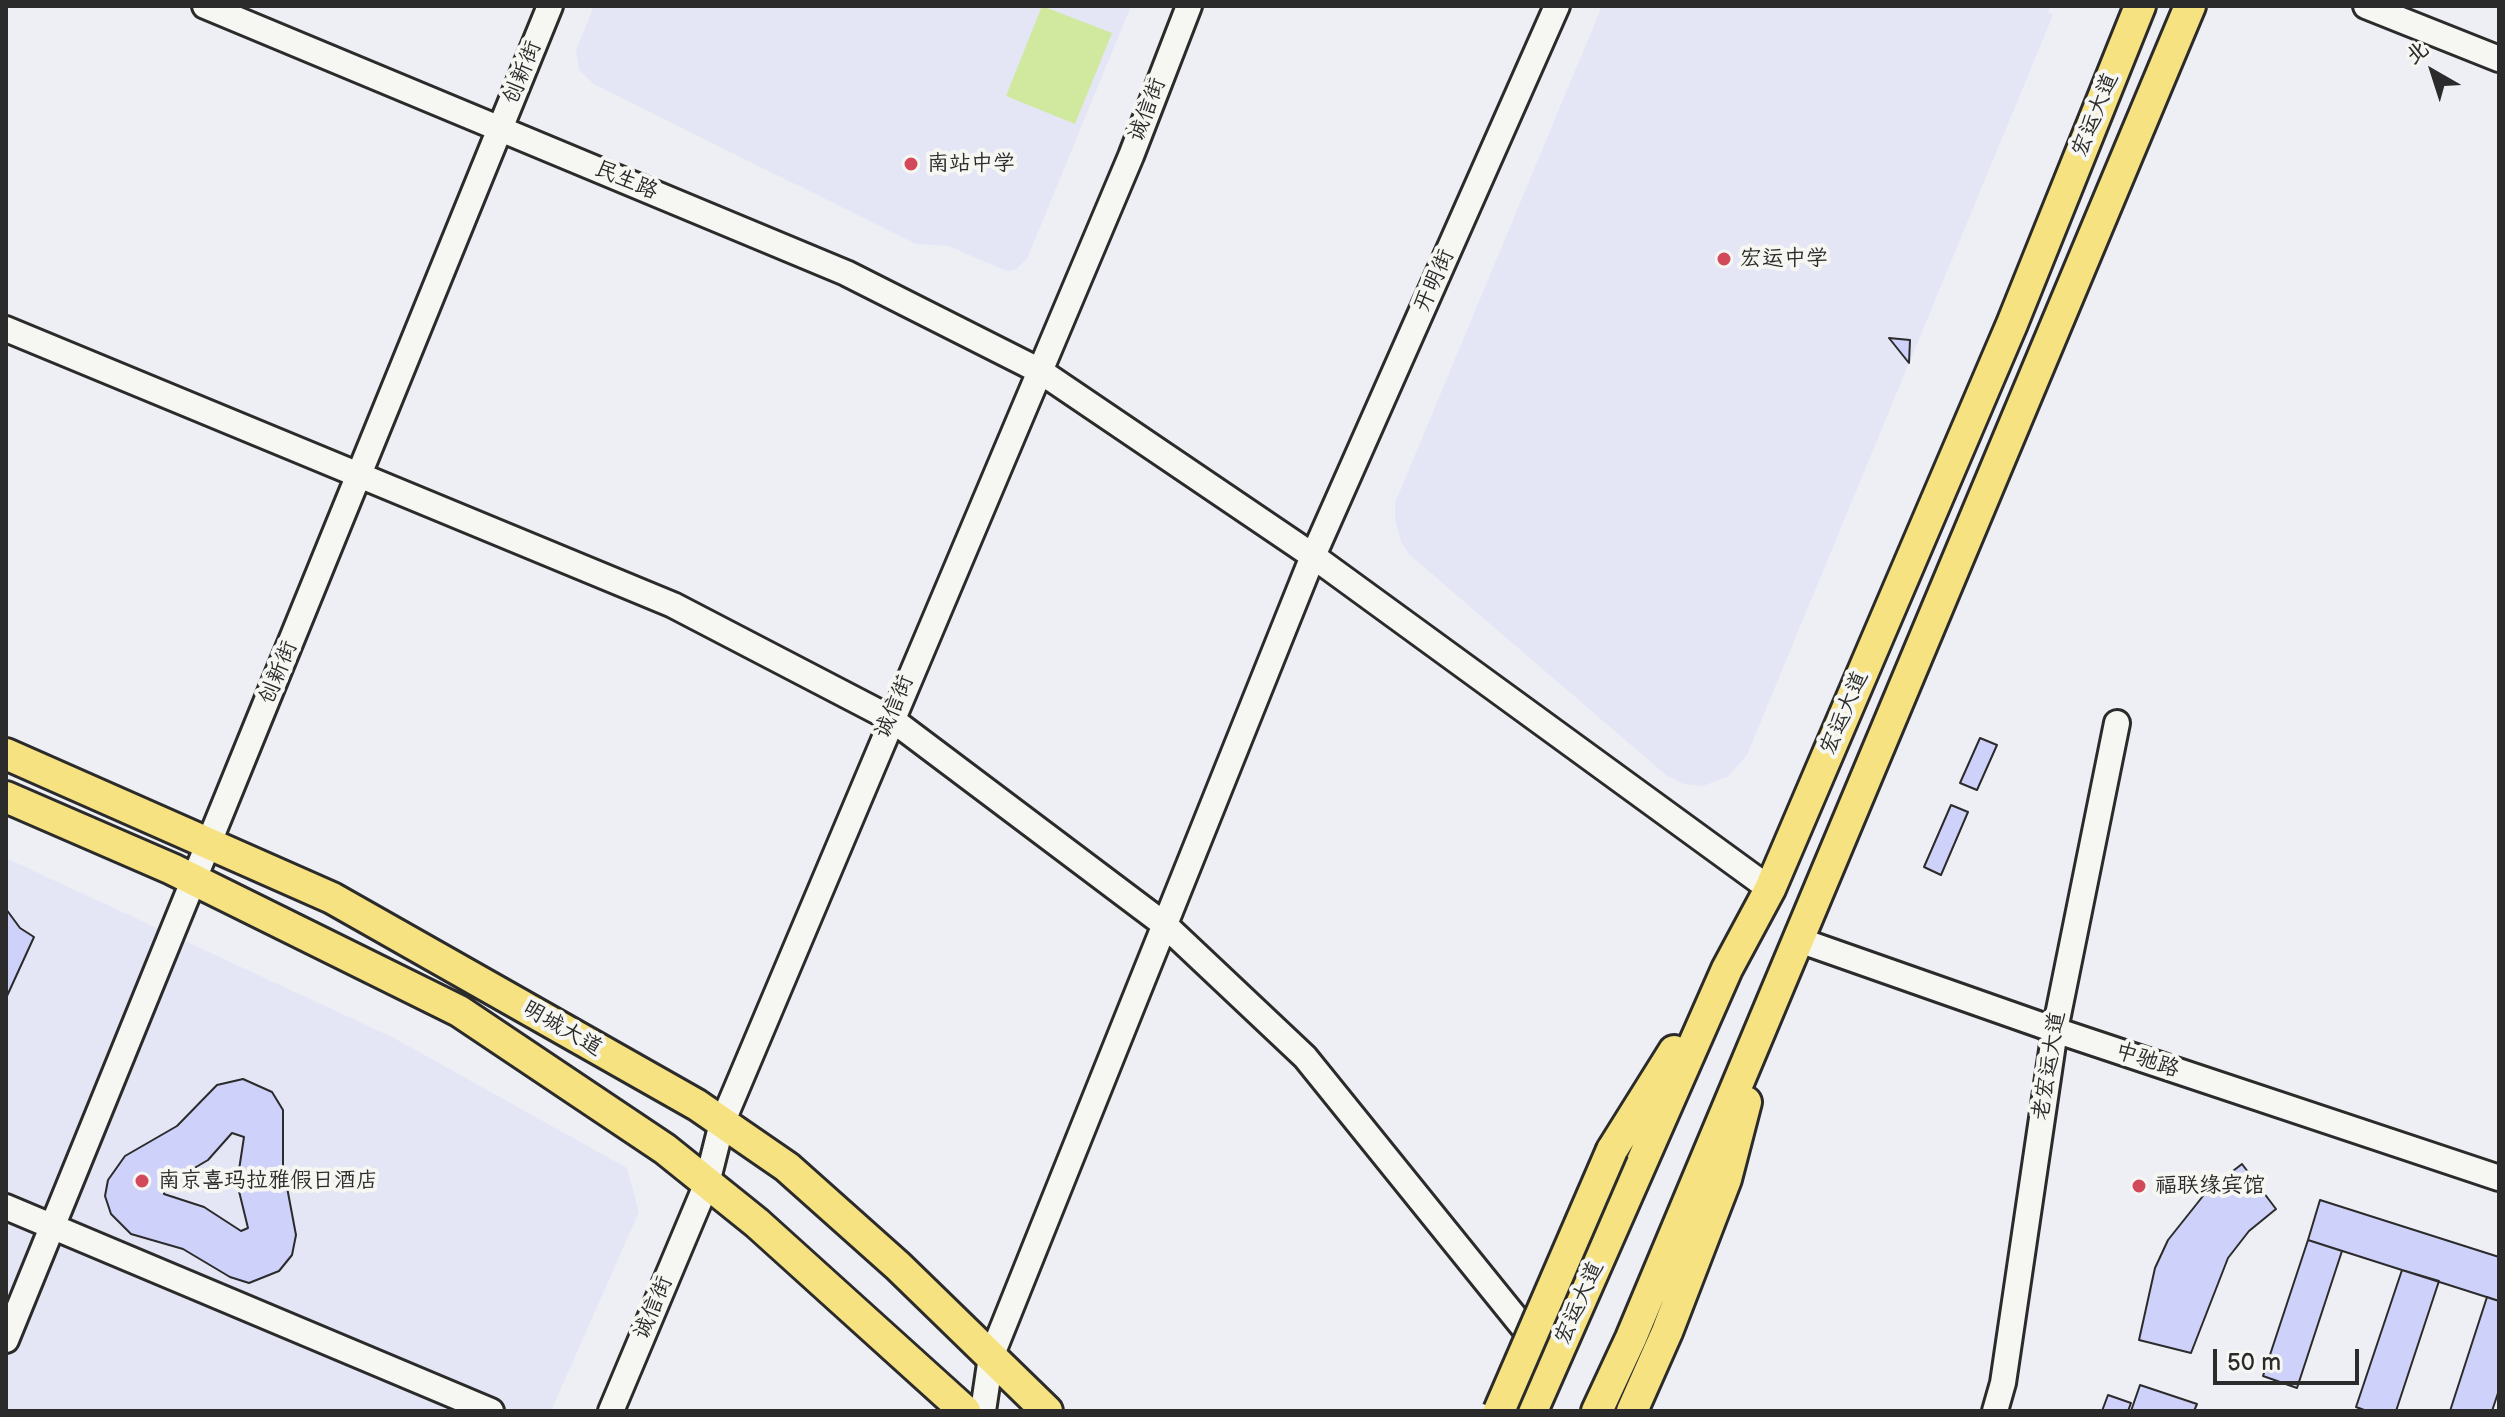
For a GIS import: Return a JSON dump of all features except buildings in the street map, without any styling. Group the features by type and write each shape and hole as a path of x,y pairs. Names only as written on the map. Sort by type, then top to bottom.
{"main road":[{"name":"宏运大道","path":"1532,1411 1727,969 1770,889 2012,324 2140,6"},
{"name":"宏运大道","path":"1597,1411 2190,6"},
{"name":"明城大道","path":"6,754 332,898 722,1123 787,1167 898,1266 1047,1411"},
{"name":"明城大道","path":"6,797 193,879 459,1011 665,1149 965,1411"},
{"path":"1499,1411 1612,1150 1727,969"},
{"path":"1632,1411 1667,1332 1726,1179 1776,987"}],"street":[{"name":"民生路","path":"205,6 846,273 1040,371 1313,556 1770,889"},
{"name":"创新街","path":"6,1340 550,6"},
{"name":"诚信街","path":"611,1411 707,1183 722,1123 890,718 1040,371 1189,6"},
{"name":"开明街","path":"983,1411 991,1357 1313,556 1557,6"},
{"path":"2366,6 2499,59"},
{"path":"6,329 673,605 890,718 1165,925 1305,1057 1553,1364"},
{"name":"老宏运大道","path":"1995,1411 2003,1383 2055,1030 2117,723"},
{"name":"中驰路","path":"1796,939 2055,1030 2499,1178"},
{"path":"6,1207 491,1411"}],"shaded area":[{"name":"南站中学","path":"594,6 1131,6 1027,259 1015,270 1007,271 948,246 916,244 595,85 579,70 576,50"},
{"name":"宏运中学","path":"1602,6 2050,6 2048,12 2053,15 1747,755 1729,776 1703,786 1684,784 1667,776 1410,555 1401,542 1395,519 1395,503"},
{"path":"6,858 394,1038 627,1168 639,1212 551,1411 6,1411"}],"green space":[{"path":"1042,6 1112,33 1075,124 1006,96"}],"place":[{"name":"南站中学","path":"911,164"},
{"name":"宏运中学","path":"1724,259"},
{"name":"南京喜玛拉雅假日酒店","path":"142,1181"},
{"name":"福联缘宾馆","path":"2139,1186"}]}
